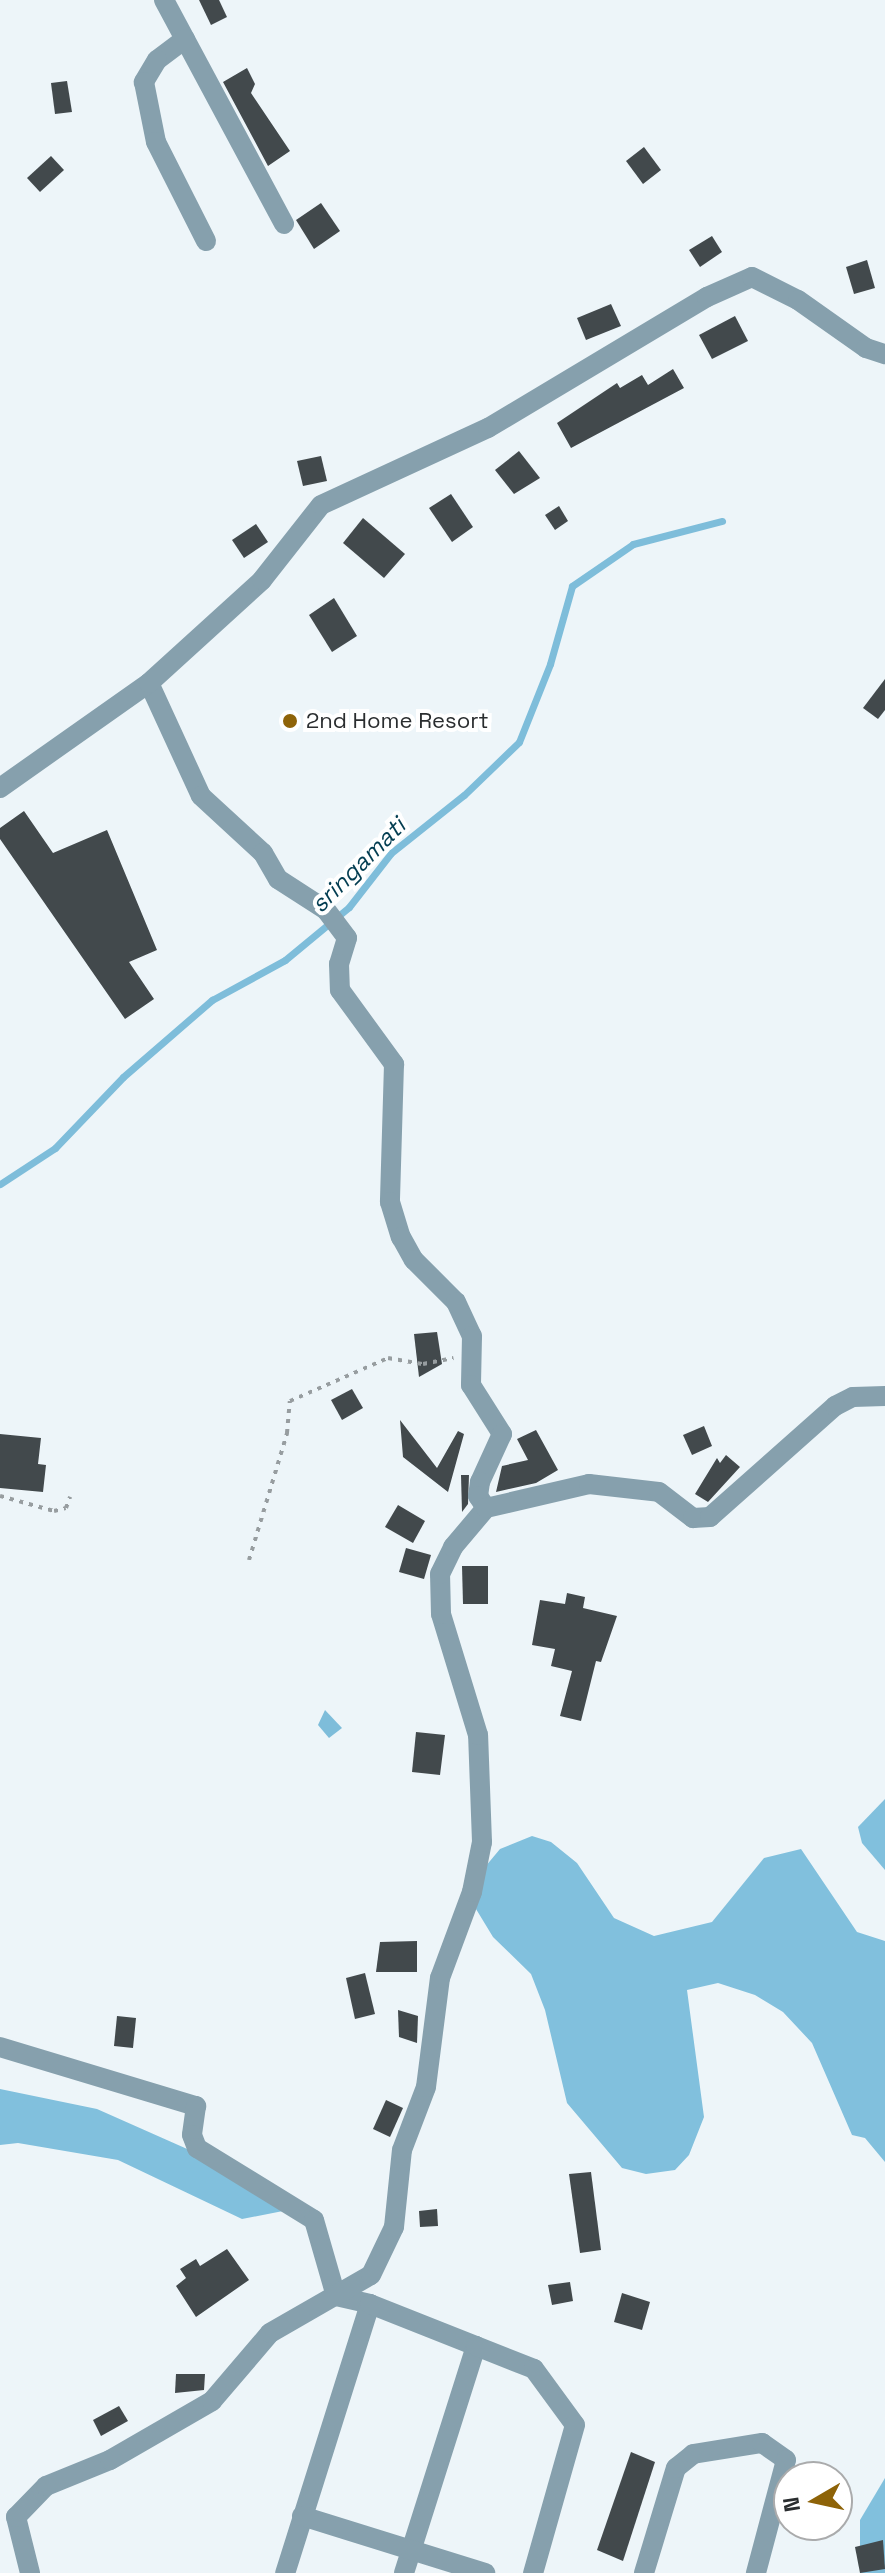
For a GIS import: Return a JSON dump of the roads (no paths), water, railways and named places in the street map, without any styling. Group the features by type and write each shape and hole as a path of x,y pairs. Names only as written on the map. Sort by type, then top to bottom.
{"street":[{"path":"164,0 284,224"},
{"path":"185,39 157,60 144,82 156,142 206,241"},
{"path":"0,788 149,683 262,580 321,505 488,428 707,297 752,277 798,300 866,348 885,354"},
{"path":"149,683 201,796 263,853 278,879 326,910 347,938 339,964 340,990 394,1064 390,1202 414,1260 456,1302 472,1336 471,1385 502,1434 480,1482 478,1496 486,1508"},
{"path":"30,2573 8,2520 46,2486 176,2426 212,2401 270,2333 371,2275 394,2227 402,2150 426,2087 440,1978 472,1892 482,1842 478,1735 449,1648 440,1574 453,1547 486,1508 589,1484 635,1486 659,1492 693,1518 710,1517 835,1406 853,1397 885,1396"},
{"path":"0,2047 196,2106 192,2135 197,2148 314,2220 336,2296"},
{"path":"336,2296 370,2304 534,2369 575,2425 533,2573"},
{"path":"285,2573 370,2304"},
{"path":"404,2573 476,2346"},
{"path":"644,2573 676,2468 693,2454 762,2443 786,2460 756,2573"},
{"path":"302,2516 485,2573"}],"waterway":[{"name":"sringamati","path":"0,1184 55,1148 123,1077 212,1000 285,960 349,907 391,853 464,795 519,742 550,664 572,586 633,544 722,521"}],"place":[{"name":"2nd Home Resort","path":"290,721"}]}
